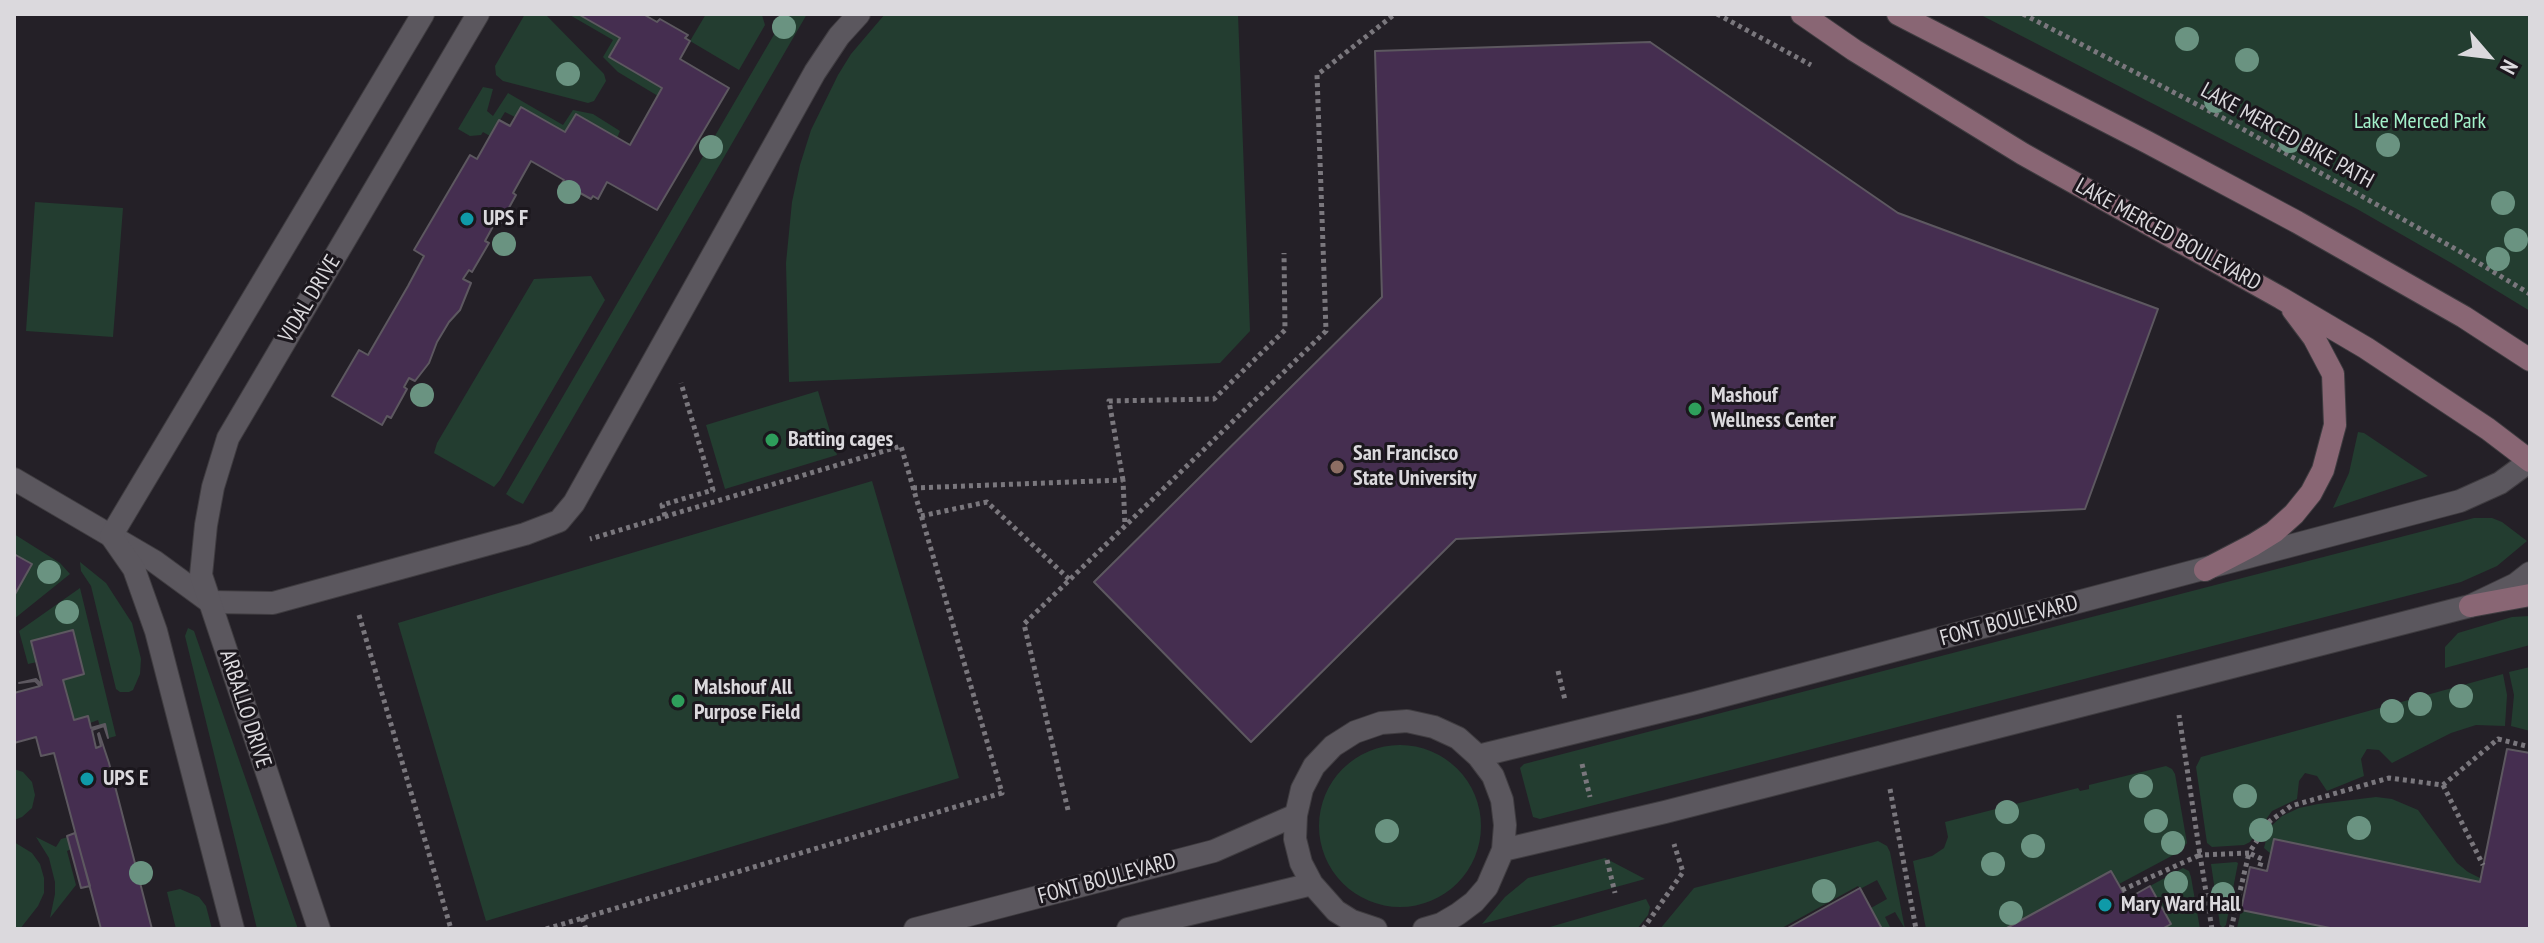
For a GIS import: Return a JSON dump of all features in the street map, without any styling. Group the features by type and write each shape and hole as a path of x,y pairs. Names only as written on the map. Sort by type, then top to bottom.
{"main road":[{"name":"LAKE MERCED BOULEVARD","path":"1802,14 1854,50 2023,154 2281,298 2407,375 2530,461"},
{"path":"1898,14 2323,237 2464,317 2530,360"},
{"path":"2205,570 2274,532 2294,514 2311,493 2330,449 2335,425 2333,374 2314,338 2281,298"},
{"path":"2470,606 2530,595"}],"street":[{"path":"111,536 423,14"},
{"name":"VIDAL DRIVE","path":"210,602 201,575 206,525 213,487 228,438 478,14"},
{"path":"14,479 154,561 210,602 273,603 525,534 559,521 574,503 815,72 839,36 859,14"},
{"name":"FONT BOULEVARD","path":"1478,756 1695,703 2460,501 2500,483 2530,461"},
{"path":"111,536 134,569 156,631 233,929"},
{"path":"1503,850 1665,812 2470,606 2516,584 2530,573"},
{"name":"ARBALLO DRIVE","path":"210,602 319,929"},
{"path":"1376,929 1352,921 1336,911 1312,884 1301,863 1295,839 1296,815 1302,789 1314,766 1333,746 1368,727 1407,721 1434,727 1458,738 1478,756 1493,776 1502,800 1505,825 1503,850 1487,887 1474,902 1436,927"},
{"name":"FONT BOULEVARD","path":"915,929 1214,851 1296,815"},
{"path":"1128,929 1312,884"}],"path":[{"path":"1068,810 1024,624 1326,331 1317,75 1395,14"},
{"name":"LAKE MERCED BIKE PATH","path":"2023,14 2223,118 2530,294"},
{"path":"1125,526 1123,480 1109,401 1214,399 1285,330 1284,253"},
{"path":"665,516 662,505 713,490 667,336"},
{"path":"546,929 1002,793 901,446 577,543"},
{"path":"913,488 1123,480"},
{"path":"921,516 987,502 1070,580"},
{"path":"357,609 451,929"},
{"path":"1558,671 1565,701"},
{"path":"2175,682 2212,929"},
{"path":"2231,929 2249,853 2270,821 2291,806 2389,778 2443,785 2498,739 2530,747"},
{"path":"1579,752 1592,802"},
{"path":"1883,756 1916,929"},
{"path":"2443,785 2483,865"},
{"path":"1643,929 1683,872 1665,812"},
{"path":"2122,890 2200,855 2249,853 2262,859 2259,869"},
{"path":"1606,855 1615,893"},
{"path":"582,918 586,929"}],"green space":[{"path":"525,14 545,14 604,74 606,81 594,101 588,103 503,81 496,75 495,66"},
{"path":"568,14 578,14 620,38 609,57 662,88 658,96 618,72 603,57 613,40"},
{"path":"706,14 762,15 765,25 739,70 690,41"},
{"path":"786,14 807,14 523,504 515,500 506,494"},
{"path":"885,14 1238,14 1250,331 1220,363 789,382 786,263 792,202 800,165 811,130 838,75 851,54"},
{"name":"Lake Merced Park","path":"1979,14 2530,14 2530,311 2357,209"},
{"path":"483,87 493,89 487,111 493,116 508,93 563,125 573,110 593,114 620,131 617,138 565,132 505,112 490,136 483,132 470,136 458,129"},
{"path":"35,202 123,208 113,337 26,331"},
{"path":"591,276 605,300 494,487 434,453 534,279"},
{"name":"Batting cages","path":"818,391 837,455 725,489 706,425"},
{"path":"2358,432 2428,476 2333,508 2349,473"},
{"name":"Malshouf All Purpose Field","path":"872,481 959,778 486,921 398,623"},
{"path":"2474,518 2492,518 2502,522 2527,541 2497,566 2461,582 1540,819 1533,817 1520,768 1524,764"},
{"path":"14,534 60,563 70,574 14,619 14,596 32,565 14,554"},
{"path":"80,562 106,583 132,623 141,659 140,674 129,692 116,689 91,586 81,571"},
{"path":"80,588 116,736 109,738 105,725 100,726 98,720 90,723 88,717 74,720 63,680 84,674 37,662 28,664 19,631"},
{"path":"2530,616 2530,645 2445,668 2445,647 2458,633 2512,617"},
{"path":"188,628 194,631 298,929 257,929 185,636"},
{"path":"2530,667 2530,731 2511,726 2514,695 2509,672"},
{"path":"2503,674 2507,695 2505,726 2476,725 2451,733 2392,763 2379,750 2367,749 2361,759 2364,776 2327,791 2317,776 2305,773 2299,781 2297,799 2272,811 2250,842 2212,847 2207,843 2196,767 2201,757"},
{"path":"1400,745 1431,751 1457,769 1475,795 1481,826 1475,857 1457,883 1431,901 1400,907 1369,901 1343,883 1325,857 1319,826 1325,795 1343,769 1369,751"},
{"path":"2166,766 2175,774 2187,843 2179,852 2119,884 2111,871 2005,929 1926,929 1913,861 1932,856 1944,848 1948,837 1945,822 2078,788 2080,791 2089,789 2089,785"},
{"path":"14,769 23,772 32,782 35,795 32,808 14,820"},
{"path":"2376,797 2392,799 2418,810 2457,863 2480,878 2480,882 2274,839 2271,854 2264,848 2269,828 2282,816 2299,808"},
{"path":"36,837 56,847 61,839 68,837 71,849 67,851 76,885 50,918 55,882 49,858"},
{"path":"1878,841 1890,852 1905,929 1895,912 1885,917 1891,929 1882,929 1871,908 1887,899 1877,880 1860,889 1858,886 1780,929 1660,929 1694,888"},
{"path":"14,842 32,853 40,864 44,878 44,893 38,906 20,929 14,929"},
{"path":"1605,858 1645,879 1482,924 1505,897 1528,878"},
{"path":"2236,862 2226,925 2223,928 2211,864"},
{"path":"2183,868 2189,871 2191,877 2200,929 2162,929 2170,924 2150,886"},
{"path":"180,889 199,897 206,906 212,929 176,929 167,892"},
{"path":"1646,899 1650,907 1648,915 1637,929 1543,929"},
{"path":"2241,910 2335,929 2240,929 2237,928"}],"building":[{"name":"UPS F","path":"578,14 643,14 657,22 660,19 688,35 685,38 690,41 680,59 729,88 657,210 607,182 598,199 593,196 591,199 531,161 500,224 496,221 485,241 489,243 472,272 469,270 463,279 471,283 460,310 437,342 429,363 415,381 409,378 404,387 407,389 391,418 387,416 382,425 332,396 359,350 368,355 424,256 414,250 470,155 477,159 499,120 510,126 521,107 565,132 576,114 630,145 662,88 609,57 620,38"},
{"name":"Mashouf Wellness Center","path":"1650,42 1898,213 2158,309 2085,509 1456,539 1251,742 1094,582 1382,297 1375,51"},
{"path":"14,554 32,564 14,596"},
{"name":"UPS E","path":"73,630 84,674 63,680 74,720 88,716 91,728 105,724 108,738 104,726 92,730 96,748 101,746 99,733 152,929 101,929 54,753 41,756 36,737 14,743 14,693 40,686 35,681 19,683 36,679 42,685 31,641"},
{"path":"2507,749 2530,753 2530,929 2335,929 2241,910 2250,867 2267,871 2274,839 2480,882"},
{"path":"75,833 90,886 81,888 67,836"},
{"name":"Mary Ward Hall","path":"2111,871 2127,899 2150,886 2171,924 2162,929 2005,929"},
{"path":"1860,888 1882,929 1786,929"}],"place":[{"name":"UPS F","path":"467,219"},
{"name":"Mashouf Wellness Center","path":"1695,409"},
{"name":"Batting cages","path":"772,440"},
{"name":"San Francisco State University","path":"1337,467"},
{"name":"Malshouf All Purpose Field","path":"678,701"},
{"name":"UPS E","path":"87,779"},
{"name":"Mary Ward Hall","path":"2105,905"}]}
